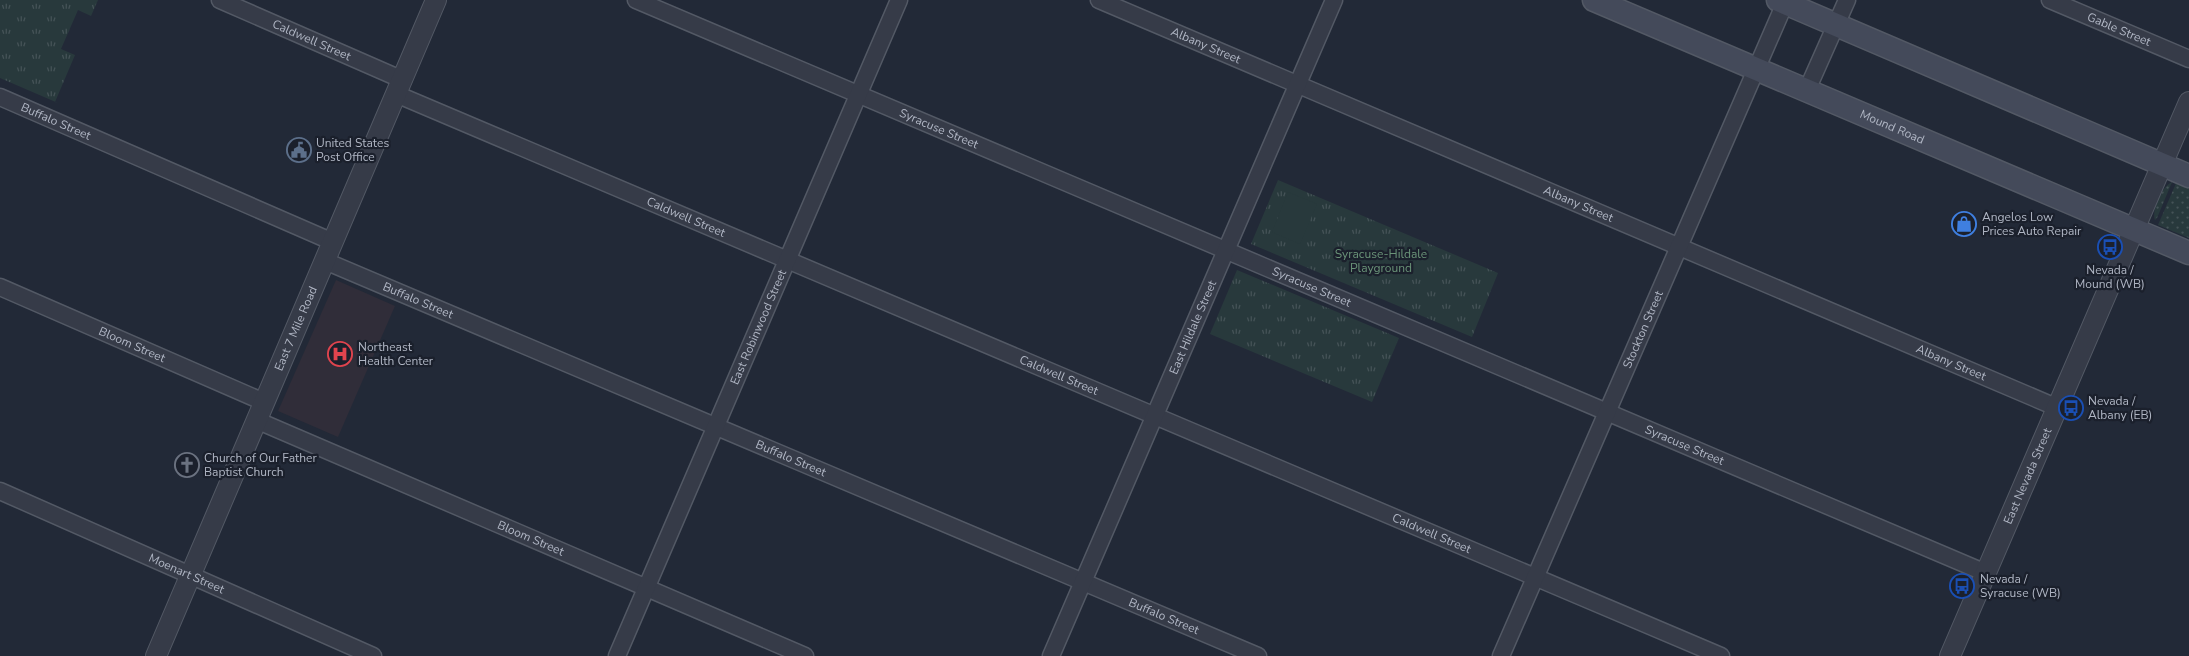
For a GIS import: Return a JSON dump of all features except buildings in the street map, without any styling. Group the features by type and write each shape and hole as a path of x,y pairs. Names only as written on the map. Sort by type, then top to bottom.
{"main road":[{"name":"Mound Road","path":"1594,0 2189,253"},
{"path":"1781,2 2189,176"}],"street":[{"name":"Caldwell Street","path":"220,0 400,87 787,260 1720,656"},
{"name":"East 7 Mile Road","path":"156,656 436,0"},
{"name":"Syracuse Street","path":"636,0 1986,573"},
{"name":"East Robinwood Street","path":"616,656 899,0"},
{"name":"Albany Street","path":"1099,0 2058,408"},
{"name":"East Hildale Street","path":"1051,656 1334,0"},
{"path":"1807,90 1847,0"},
{"name":"Gable Street","path":"2050,0 2189,59"},
{"name":"Stockton Street","path":"1502,656 1757,69 1781,2"},
{"name":"Buffalo Street","path":"0,97 333,242"},
{"name":"East Nevada Street","path":"1950,656 2189,102"},
{"name":"Buffalo Street","path":"325,261 1258,656"},
{"name":"Bloom Street","path":"0,287 264,402"},
{"name":"Bloom Street","path":"256,420 804,656"},
{"name":"Moenart Street","path":"0,491 373,656"}],"shaded area":[{"path":"336,280 395,306 338,437 278,411"}],"green space":[{"path":"0,0 98,0 91,16 78,10 61,49 75,55 55,102 0,78"},
{"name":"Syracuse-Hildale Playground","path":"1278,180 1498,273 1472,337 1251,244"},
{"path":"2177,181 2189,186 2189,238 2158,225"},
{"path":"2172,182 2155,220 2154,216 2158,199 2168,184"},
{"path":"1288,192 1317,204 1300,244 1272,232"},
{"name":"Syracuse-Hildale Playground","path":"1237,270 1399,338 1372,402 1210,334"}],"place":[{"name":"United States Post Office","path":"299,150"},
{"name":"Angelos Low Prices Auto Repair","path":"1964,224"},
{"name":"Nevada / Mound (WB)","path":"2110,247"},
{"name":"Northeast Health Center","path":"340,354"},
{"name":"Nevada / Albany (EB)","path":"2071,408"},
{"name":"Church of Our Father Baptist Church","path":"187,465"},
{"name":"Nevada / Syracuse (WB)","path":"1962,586"}]}
